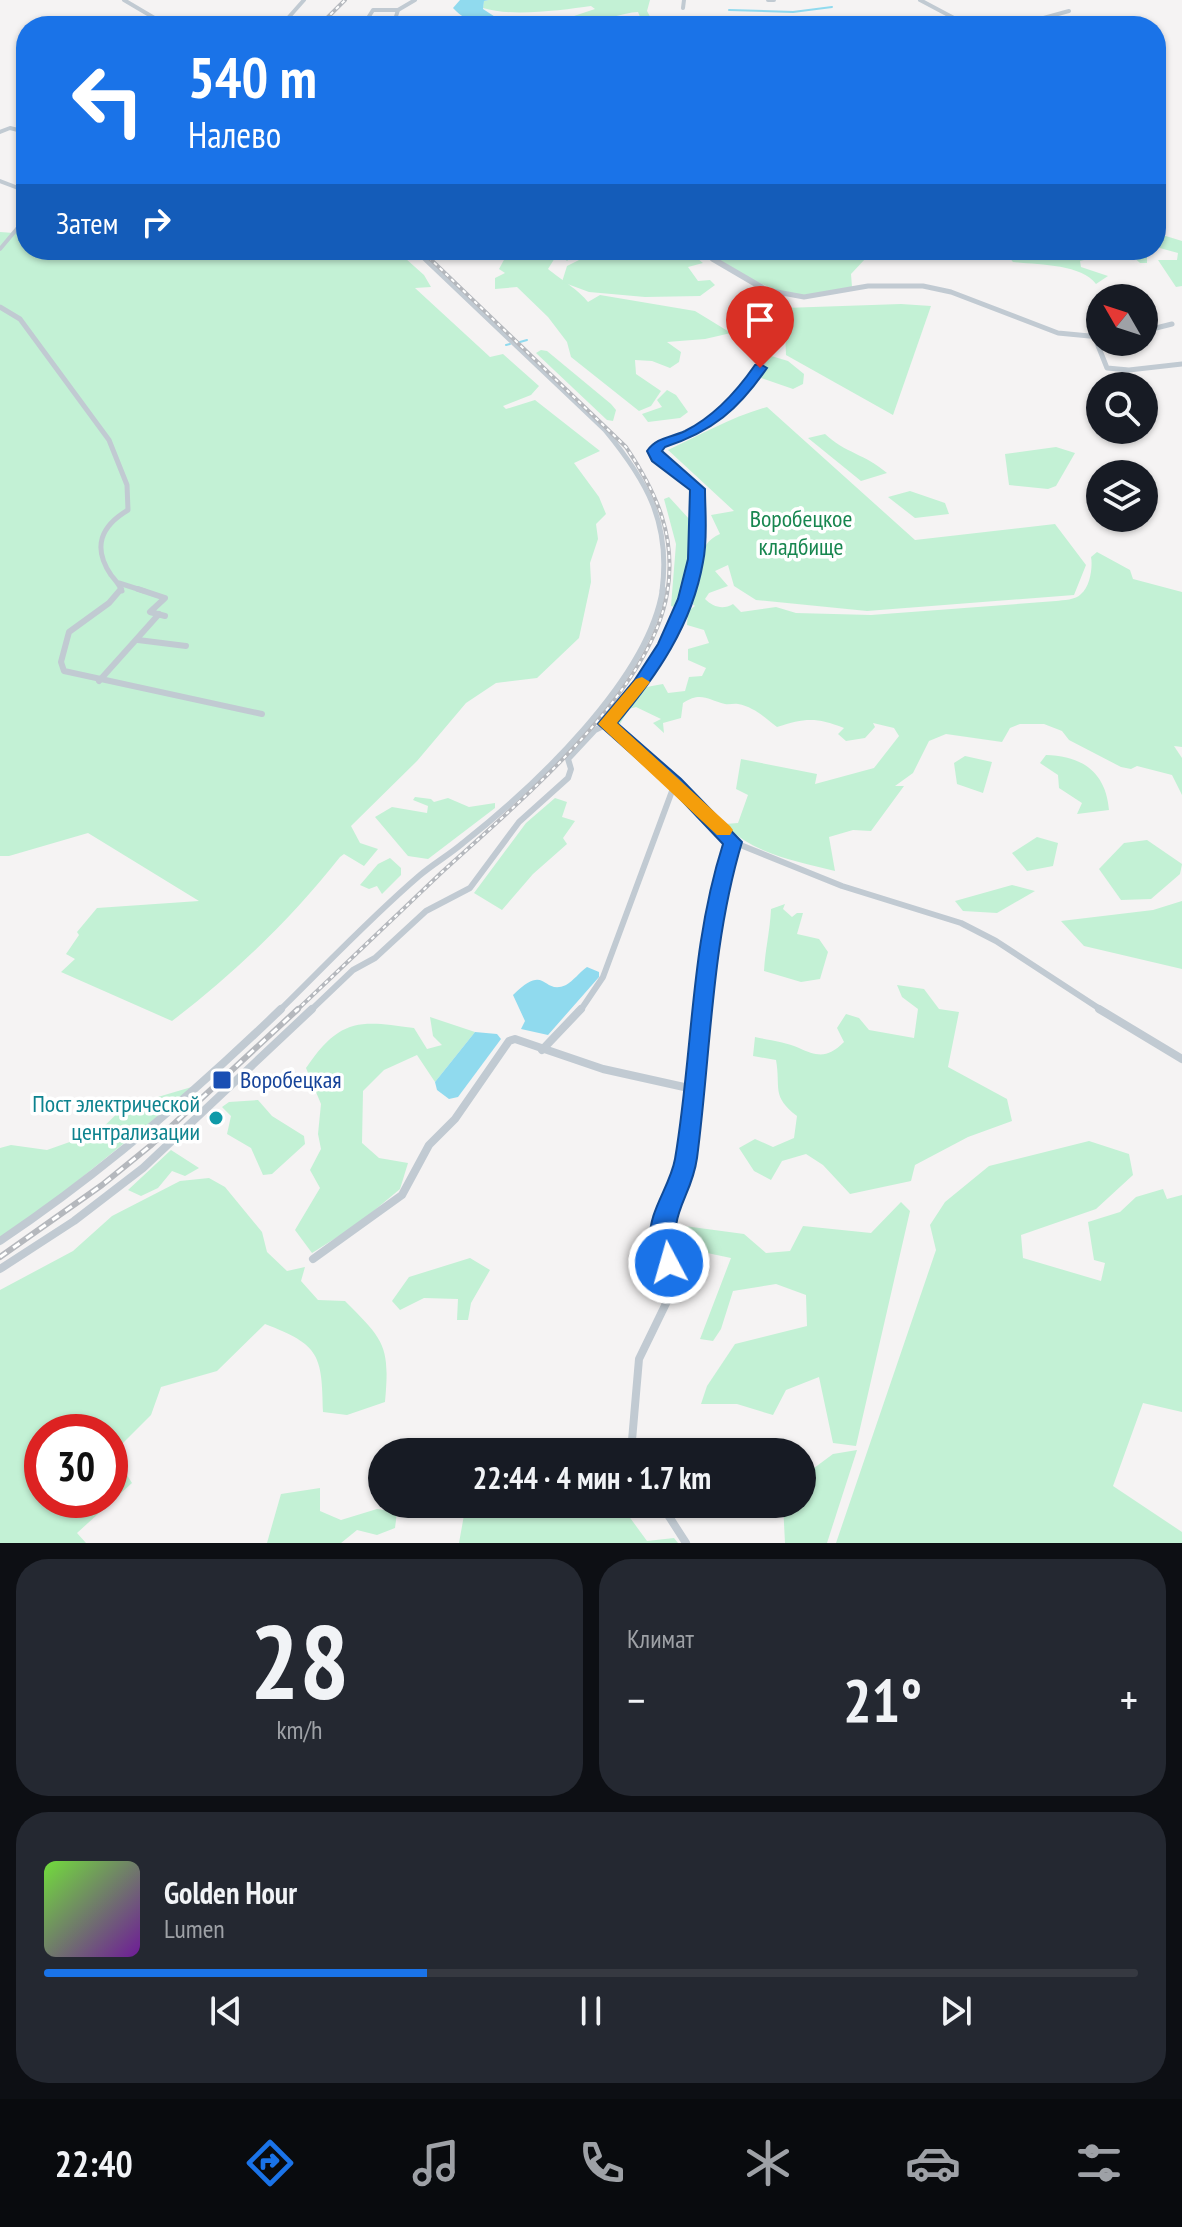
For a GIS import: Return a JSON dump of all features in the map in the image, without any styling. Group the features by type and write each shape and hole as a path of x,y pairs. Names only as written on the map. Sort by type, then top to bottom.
{"street":[{"path":"124,0 151,16"},
{"path":"290,16 304,0"},
{"path":"369,16 373,10 398,10 415,0"},
{"path":"683,8 684,0"},
{"path":"768,0 774,0"},
{"path":"920,0 950,16"},
{"path":"396,16 398,10"},
{"path":"1051,16 1069,11"},
{"path":"0,249 16,230"},
{"path":"0,1241 38,1217 182,1101 423,873 469,839 606,702 630,670 650,633 664,583 666,551 648,485 605,430 426,260"},
{"path":"715,260 766,290 804,297 868,286 930,287 951,292 1037,326 1086,336"},
{"path":"0,1269 74,1221 143,1168 353,970 375,958 426,911 470,888 519,822 568,778 571,769 568,759 595,730 607,724 640,684 666,644 686,599 696,559 697,489 657,458 654,451 659,444 690,434 718,416 744,390 760,368 768,338 766,290"},
{"path":"0,307 20,319 109,440 120,464 130,506 107,522 101,529 100,539 110,574 122,591 106,609 80,622 69,632 61,662 64,671 262,714"},
{"path":"1158,328 1172,324"},
{"path":"1103,356 1107,368 1129,370 1182,364"},
{"path":"99,681 162,615 150,612 165,598 119,583"},
{"path":"138,640 186,646"},
{"path":"607,724 675,783 733,842 842,886 961,923 996,941 1078,996 1182,1059"},
{"path":"542,1050 580,1011 603,977 675,783"},
{"path":"632,1438 639,1359 675,1285 662,1241 666,1213 685,1162 707,955 718,890 733,842"},
{"path":"313,1259 402,1195 429,1145 455,1119 495,1062 503,1044 515,1039 555,1056 644,1081 693,1089"},
{"path":"670,1518 686,1543"}],"green space":[{"path":"650,0 647,11 650,16 640,16 638,12 617,16 574,16 595,9 591,6 552,11 495,11 483,8 484,1"},
{"path":"16,231 16,260 407,260 424,275 431,287 415,288 490,357 503,354 539,386 531,395 503,406 506,409 535,400 600,451 574,463 599,497 606,514 596,524 598,539 590,563 591,582 579,638 537,678 496,683 466,703 417,761 351,826 360,843 378,849 364,866 344,854 340,857 261,944 172,1021 61,972 75,959 66,954 79,935 77,932 97,908 199,901 88,833 0,856 0,232"},
{"path":"1166,236 1182,241 1182,286 1176,287 1158,260 1177,260 1178,253 1166,250"},
{"path":"504,260 554,260 548,269 588,302 600,295 695,311 731,333 667,342 681,352 679,362 670,368 652,361 635,360 636,374 661,391 651,406 639,411 571,357 567,342 548,317 517,287 495,289 495,278 505,273 499,269"},
{"path":"579,260 699,260 703,263 688,267 698,281 710,280 715,285 700,296 645,297 589,292 562,282 567,266"},
{"path":"720,260 864,260 851,274 852,287 821,294 802,295 776,290"},
{"path":"1011,260 1084,260 1080,261 1081,267 1108,276 1096,284 1089,277 1070,269"},
{"path":"901,304 931,306 893,415 786,355 784,308"},
{"path":"547,351 611,404 616,410 613,421 607,420 536,353"},
{"path":"768,355 788,361 804,374 803,384 793,389 758,377"},
{"path":"667,390 676,395 688,412 680,418 648,422 642,414 662,407 657,400"},
{"name":"Воробецкое кладбище","path":"767,407 915,540 1055,524 1086,565 1074,595 867,611 756,600 734,586 728,565 715,571 728,586 709,593 705,599 718,607 733,604 741,612 776,607 796,613 871,615 1066,600 1079,596 1087,587 1091,557 1097,552 1130,570 1133,579 1182,592 1182,747 1174,746 1182,758 1182,795 1172,775 1137,766 1131,769 1121,767 1069,740 1062,731 1044,724 1020,724 1010,728 1002,742 946,734 929,741 913,773 895,786 904,786 871,831 853,830 829,837 835,871 761,849 748,843 725,824 738,823 748,795 736,789 741,759 817,774 815,784 874,768 899,736 894,728 873,723 875,727 865,738 846,741 838,734 844,728 834,724 810,720 777,727 749,707 700,697 683,703 681,718 663,723 664,733 653,723 661,719 636,707 629,709 617,729 612,724 641,688 663,684 668,693 685,691 689,677 702,676 706,668 688,660 688,649 709,643 704,630 687,625 688,611 695,606 690,602 694,598 698,561 706,545 720,534 711,515 734,511 668,450"},
{"path":"825,434 887,473 861,481 808,438"},
{"path":"1056,447 1075,453 1056,486 1048,489 1009,485 1005,454"},
{"path":"910,491 945,503 949,514 915,518 888,497"},
{"path":"669,497 690,520 689,561 675,607 671,606 676,544 664,499"},
{"path":"1046,755 1071,759 1090,769 1103,786 1109,810 1077,814 1082,803 1059,788 1058,775 1040,763"},
{"path":"965,756 992,762 983,793 957,784 954,763"},
{"path":"415,797 434,802 448,798 469,807 495,803 495,808 428,859 408,856 375,817 392,807 427,813 428,806 413,800"},
{"path":"555,798 567,802 562,817 575,821 563,838 567,844 533,874 502,910 474,893 526,823"},
{"path":"1037,837 1058,843 1053,866 1027,871 1012,853"},
{"path":"1147,840 1182,864 1180,874 1151,899 1121,900 1099,869 1124,843"},
{"path":"390,858 401,868 401,875 382,894 377,886 369,889 360,885 378,864"},
{"path":"1012,885 1035,891 997,913 963,911 955,901"},
{"path":"1182,901 1182,969 1084,946 1061,921 1153,910"},
{"path":"785,904 783,909 792,917 803,913 797,934 819,939 828,952 820,979 801,982 764,971 771,909"},
{"path":"897,985 924,989 939,1009 959,1012 948,1067 1007,1099 1012,1121 968,1137 915,1165 911,1181 850,1194 823,1165 806,1154 782,1161 771,1180 754,1171 739,1148 755,1139 773,1147 794,1138 797,1116 780,1097 776,1060 753,1056 755,1037 789,1044 812,1053 828,1053 844,1042 837,1028 846,1014 859,1018 869,1030 914,1038 918,1009 902,997"},
{"path":"430,1017 475,1032 435,1082 417,1055 384,1070 363,1091 362,1143 379,1158 408,1163 400,1189 358,1224 312,1253 295,1230 320,1188 310,1170 321,1149 318,1134 321,1104 306,1068 329,1040 352,1026 379,1024 414,1028 427,1049 442,1045 433,1036"},
{"path":"195,1086 34,1216 0,1237 0,1148 11,1145 47,1150 98,1132 124,1107"},
{"path":"258,1100 272,1116 304,1136 305,1144 272,1174 263,1175 251,1148 227,1134 231,1116 222,1107 229,1102"},
{"path":"1089,1141 1129,1154 1133,1175 1096,1209 1021,1235 1023,1258 1101,1281 1105,1263 1094,1260 1088,1222 1120,1212 1136,1197 1163,1189 1167,1199 1182,1195 1182,1412 1143,1403 1113,1486 1182,1532 1182,1543 836,1543 936,1250 930,1225 945,1202 989,1166"},
{"path":"171,1150 199,1168 185,1176 172,1171 158,1188 141,1196 128,1190"},
{"path":"209,1178 225,1187 262,1232 267,1252 287,1271 305,1267 301,1281 318,1300 345,1301 377,1336 385,1356 385,1402 347,1415 323,1412 321,1377 314,1354 297,1339 265,1324 217,1371 161,1387 151,1415 128,1438 128,1414 24,1414 24,1518 94,1518 77,1533 86,1543 0,1543 0,1290 73,1251 112,1216 180,1181"},
{"path":"901,1202 910,1211 856,1446 833,1443 819,1377 786,1390 773,1415 737,1404 701,1404 707,1386 735,1344 807,1326 806,1295 776,1284 733,1291 721,1329 713,1341 700,1339 731,1258 674,1246 677,1225 744,1234 766,1253 790,1251 803,1226 871,1233"},
{"path":"470,1258 490,1270 471,1303 468,1320 457,1320 458,1299 424,1298 400,1310 392,1301 409,1277"},
{"path":"857,1450 827,1543 785,1543 784,1518 816,1518 816,1467 833,1454"},
{"path":"320,1488 320,1511 341,1520 368,1512 368,1518 396,1518 395,1528 377,1535 357,1530 341,1543 267,1543 281,1494"},
{"path":"463,1518 630,1518 647,1541 674,1538 678,1543 459,1543"}],"water":[{"path":"460,0 489,0 484,1 483,9 494,16 463,16 453,8"},
{"path":"587,967 599,972 599,977 548,1035 521,1029 525,1021 513,995 532,981 543,981 558,987 566,985"},
{"path":"475,1032 497,1034 501,1039 458,1097 449,1099 437,1090 435,1082"}],"waterway":[{"path":"729,10 793,12 832,7"},
{"path":"520,342 527,340"},
{"path":"506,345 510,344"}],"railway":[{"path":"329,16 345,0"},
{"path":"296,1011 575,746 634,671 655,632 667,594 669,554 662,517 647,482 626,447 431,260"},
{"path":"0,1257 102,1185 150,1146 298,1009"}],"slow traffic":[{"path":"642,682 607,724 723,830"}],"place":[{"name":"Воробецкая","path":"222,1080"},
{"name":"Пост электрической централизации","path":"216,1118"}],"route":[{"path":"669,1263 662,1241 666,1213 685,1162 693,1111 707,955 718,890 733,842 675,783 607,724 640,684 666,644 686,599 696,559 699,523 697,489 657,458 654,451 659,444 690,434 718,416 744,390 760,368"}]}
